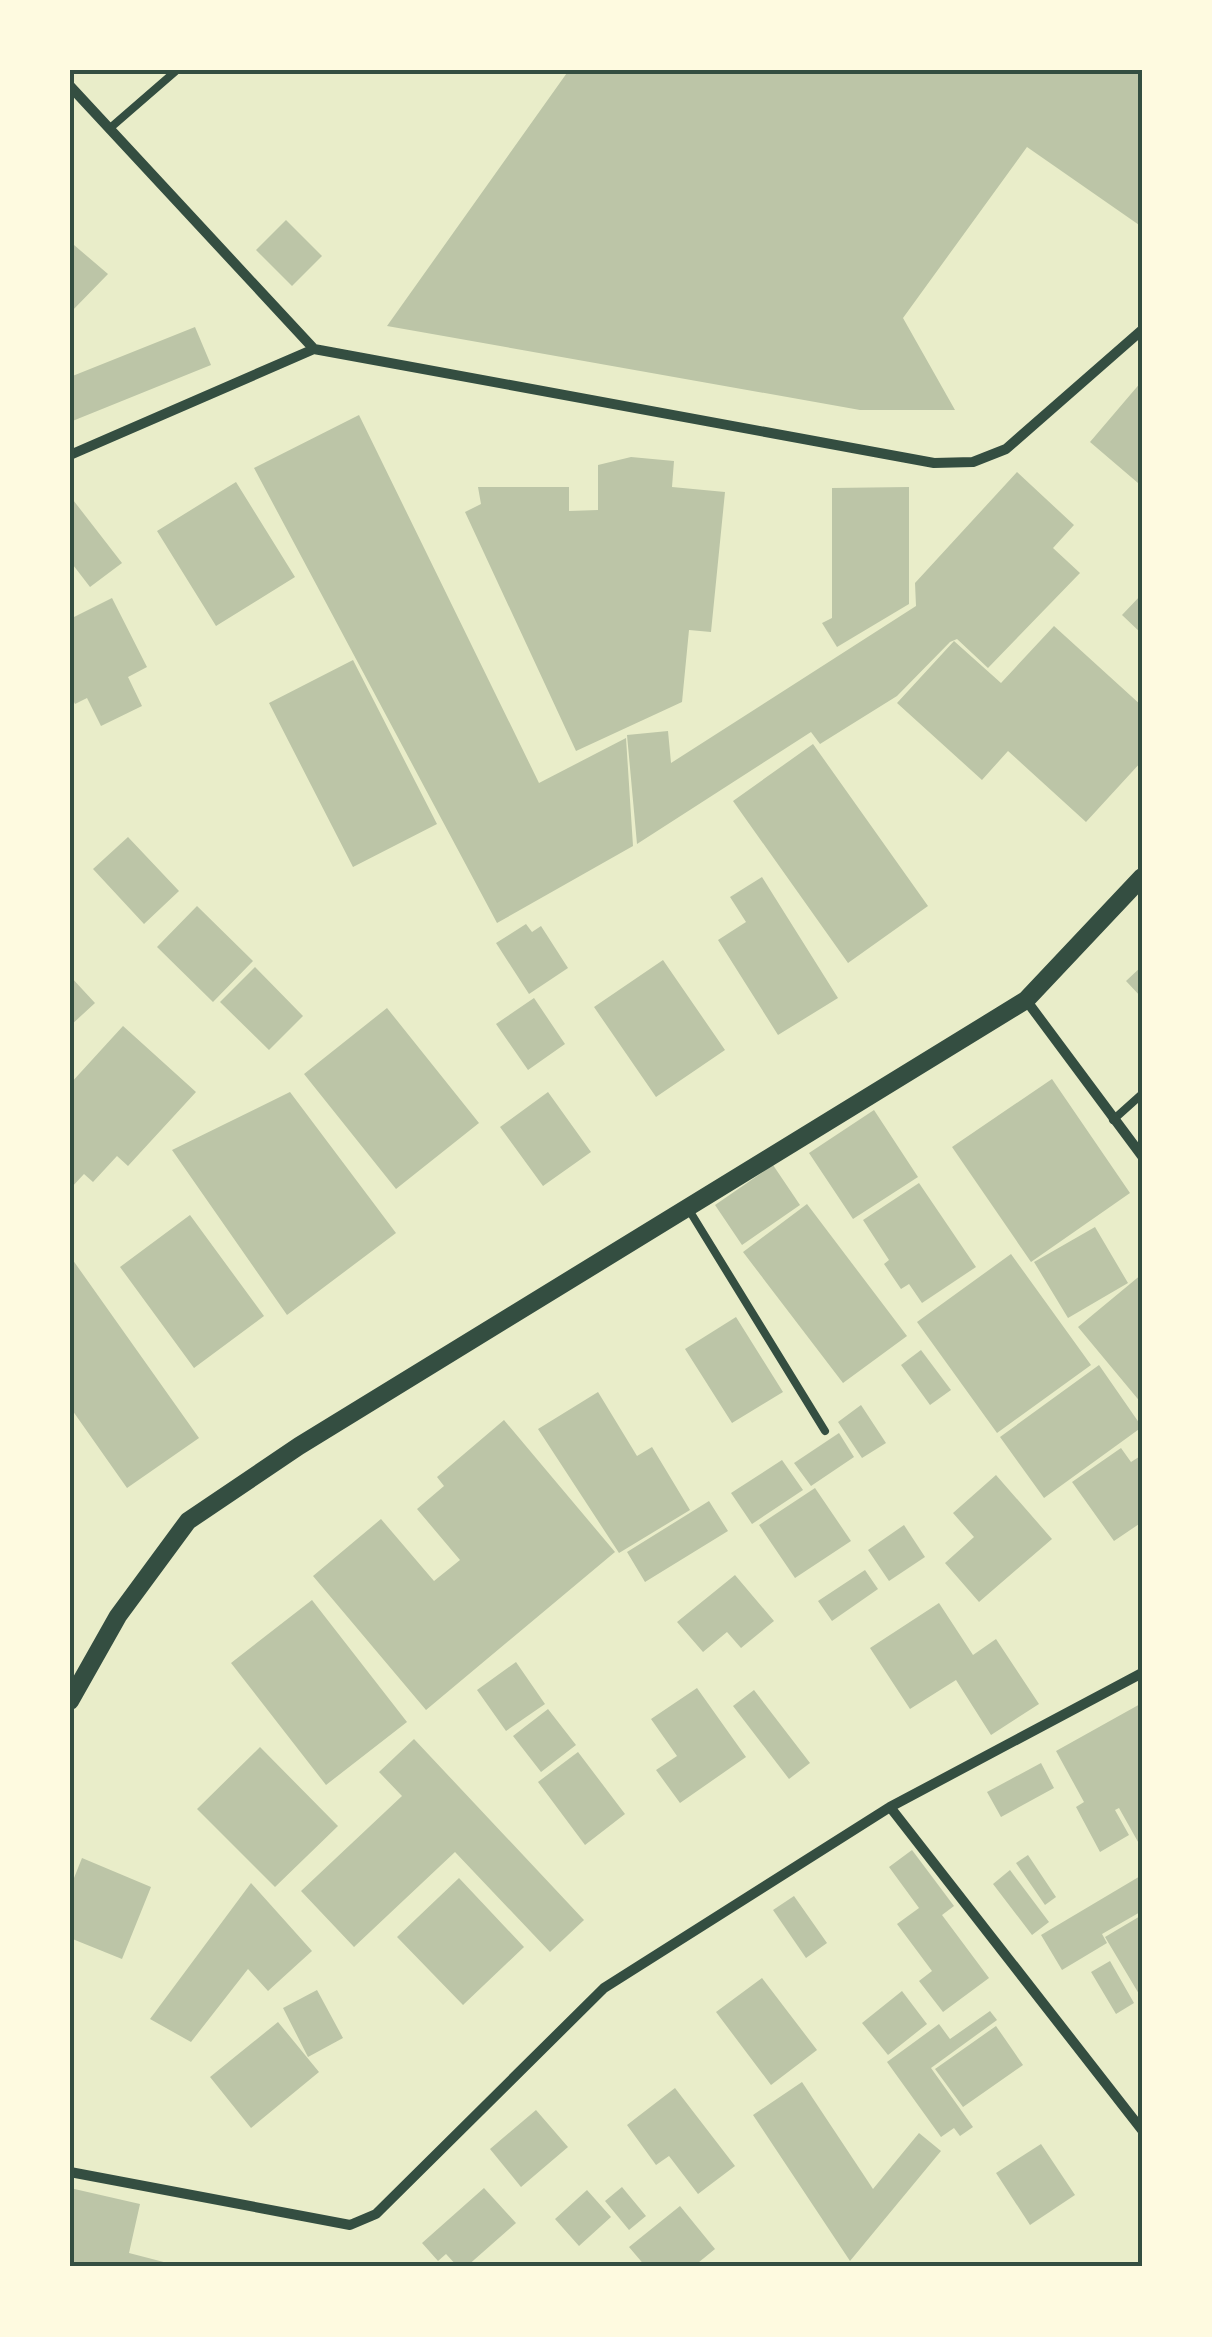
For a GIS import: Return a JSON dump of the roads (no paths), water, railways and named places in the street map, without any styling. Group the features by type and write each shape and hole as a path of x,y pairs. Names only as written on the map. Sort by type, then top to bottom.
{"street":[{"path":"70,86 314,349"},
{"path":"70,454 314,349 934,463 973,462 1006,449 1142,330"},
{"path":"70,1701 118,1616 188,1521 298,1446 1026,1000 1142,877"},
{"path":"1026,1000 1142,1156"},
{"path":"70,2172 350,2225 376,2214 604,1988 890,1807 1142,1674"},
{"path":"890,1807 1142,2130"}],"lane":[{"path":"109,129 177,70"},
{"path":"1113,1120 1142,1094"},
{"path":"686,1205 825,1432"}]}
